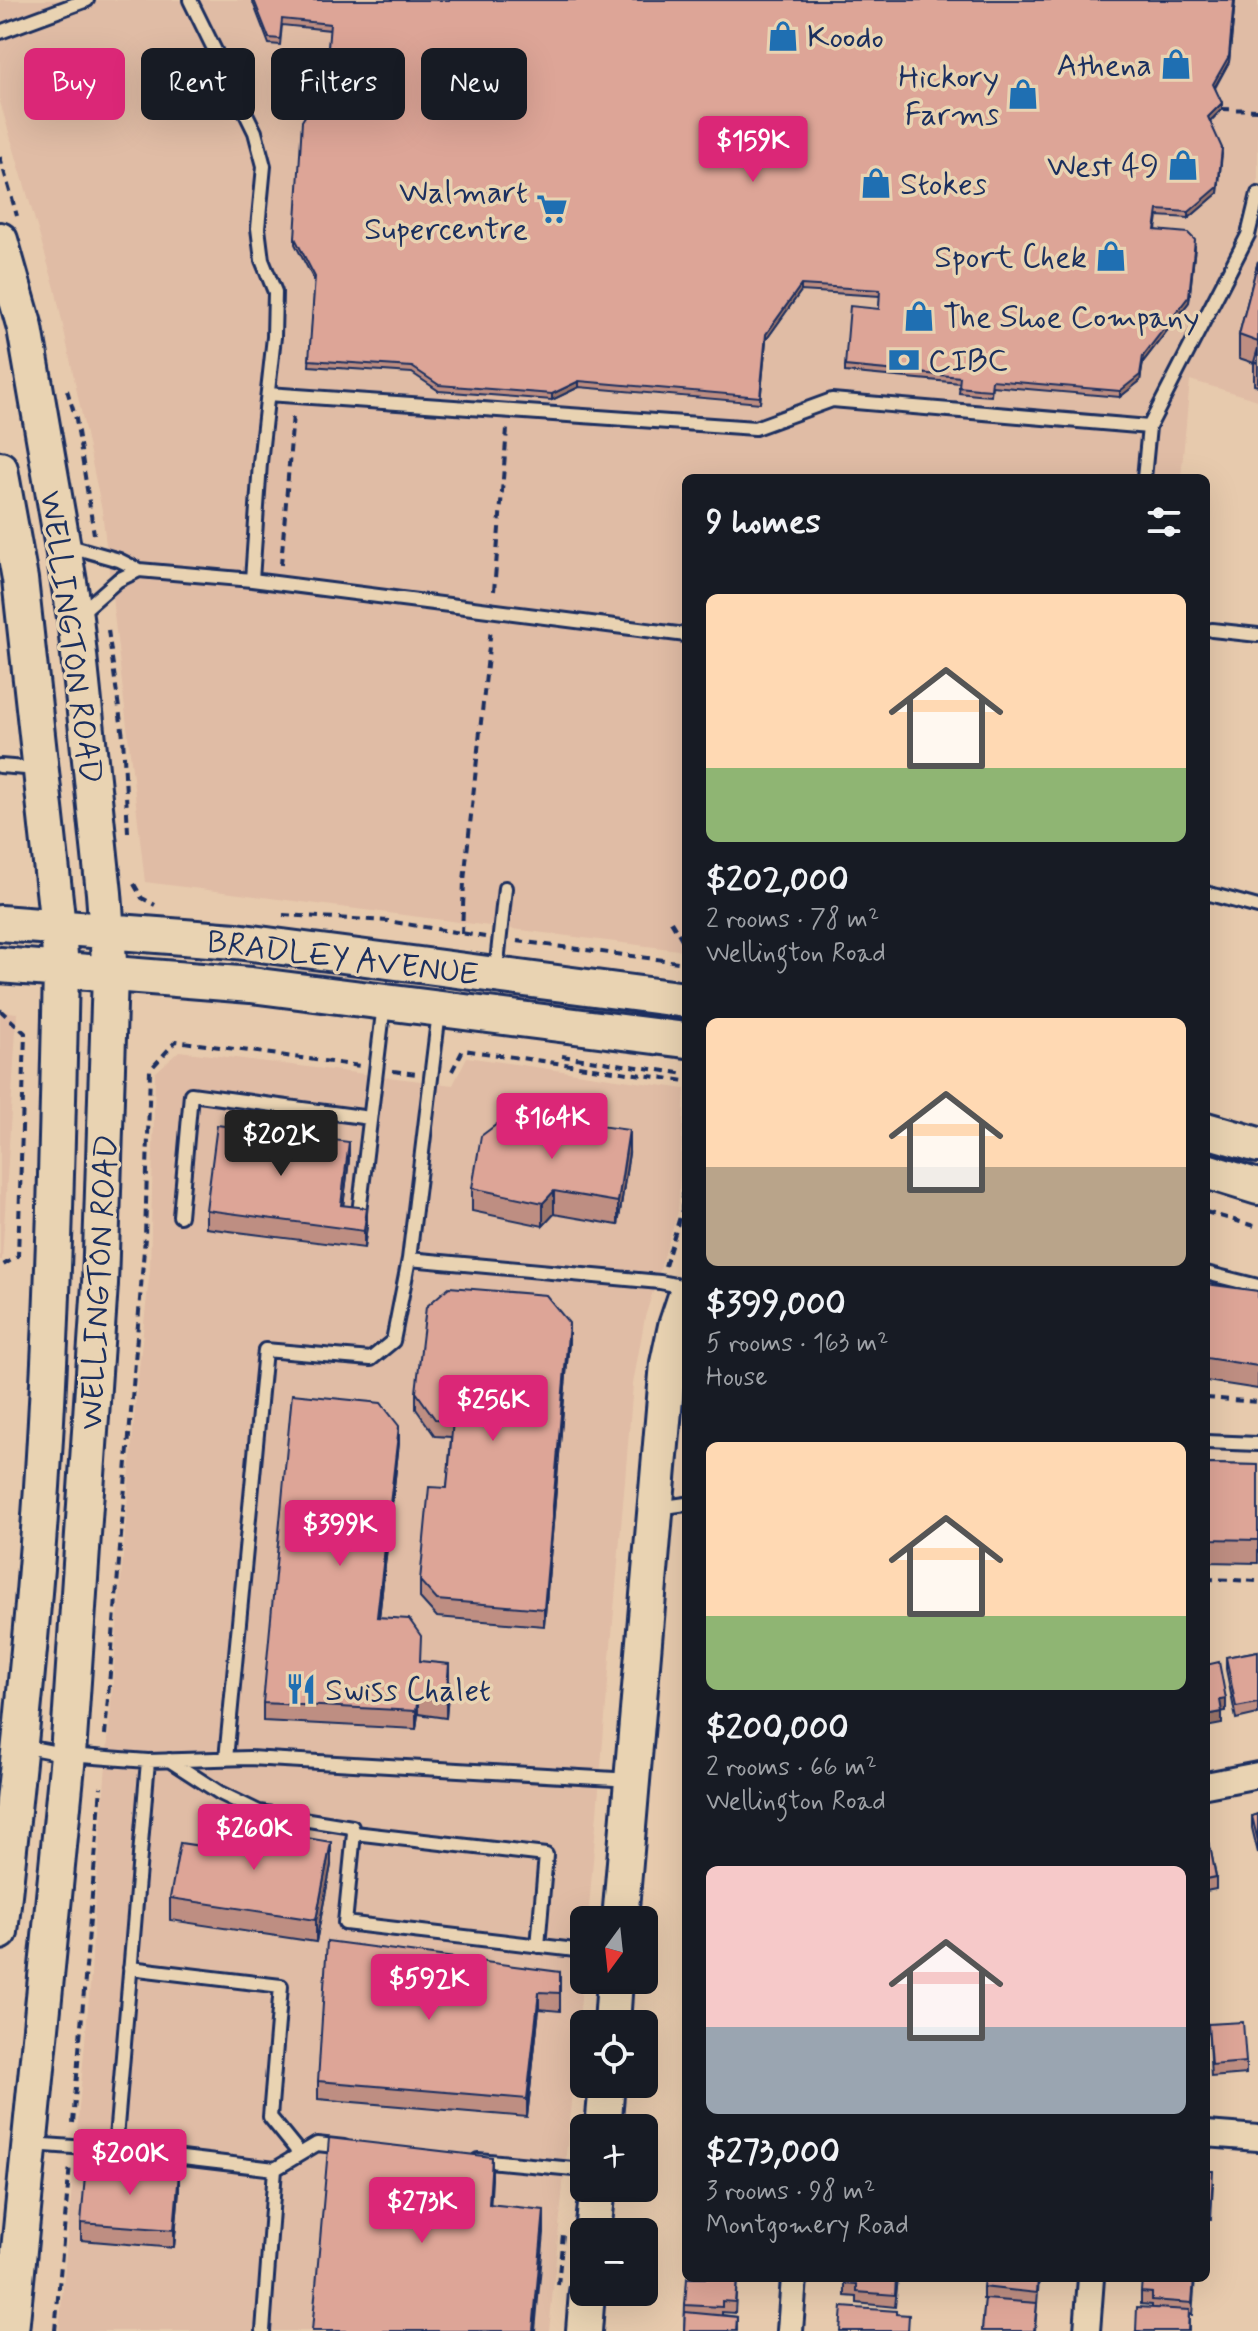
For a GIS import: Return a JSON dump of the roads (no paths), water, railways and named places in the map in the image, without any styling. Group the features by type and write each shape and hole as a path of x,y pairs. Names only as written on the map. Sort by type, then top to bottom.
{"main road":[{"name":"WELLINGTON ROAD","path":"10,233 75,617 110,974 100,1284 68,1755 58,1874 27,2144 11,2331"},
{"name":"WELLINGTON ROAD","path":"0,1932 21,1746 40,1515 53,1292 61,971 20,579 1,481"},
{"name":"BRADLEY AVENUE","path":"0,923 306,949 682,999"},
{"name":"BRADLEY AVENUE","path":"0,965 251,985 682,1039"},
{"path":"1210,1131 1258,1145"},
{"path":"1210,1172 1258,1187"},
{"path":"621,1906 633,1780 671,1506 668,1363 676,1326 673,1289"},
{"path":"577,2306 584,2331"}],"street":[{"path":"1210,1784 1258,1775"},
{"path":"1210,2134 1258,2138"},
{"path":"790,2331 794,2282"},
{"path":"1087,2331 1091,2282"}],"lane":[{"path":"0,32 87,0"},
{"path":"190,0 255,132 264,166 258,228 262,260 275,292 274,337 252,580"},
{"path":"1144,474 1149,427 1248,235 1258,194"},
{"path":"268,394 755,428 832,400 1149,427"},
{"path":"62,544 119,560 139,570 280,583 682,634"},
{"path":"75,617 118,580 139,570"},
{"path":"1212,630 1258,635"},
{"path":"0,766 41,769"},
{"path":"496,976 505,888"},
{"path":"1210,894 1258,907"},
{"path":"359,1213 384,1001"},
{"path":"226,1759 265,1350 371,1359 393,1341 409,1259 439,1008"},
{"path":"180,1216 191,1094 370,1118"},
{"path":"409,1259 673,1289"},
{"path":"1210,1274 1258,1286"},
{"path":"1210,1442 1258,1444"},
{"path":"21,1746 68,1755 148,1761 226,1759 633,1780"},
{"path":"169,1760 220,1793 259,1812 347,1825 354,1833 546,1855 538,1946"},
{"path":"115,2150 148,1761"},
{"path":"354,1833 345,1923 570,1949"},
{"path":"130,1968 281,1986 270,2117 300,2154"},
{"path":"27,2144 115,2150 275,2169 317,2144 364,2149"},
{"path":"458,2158 570,2169"},
{"path":"263,2331 275,2169"}],"place":[{"name":"Koodo","path":"783,36"},
{"name":"Athena","path":"1176,64"},
{"name":"Hickory Farms","path":"1023,94"},
{"name":"West 49","path":"1183,165"},
{"name":"Stokes","path":"876,183"},
{"name":"Walmart Supercentre","path":"552,209"},
{"name":"Sport Chek","path":"1111,256"},
{"name":"The Shoe Company","path":"919,316"},
{"name":"CIBC","path":"904,360"},
{"name":"Swiss Chalet","path":"301,1689"}]}
